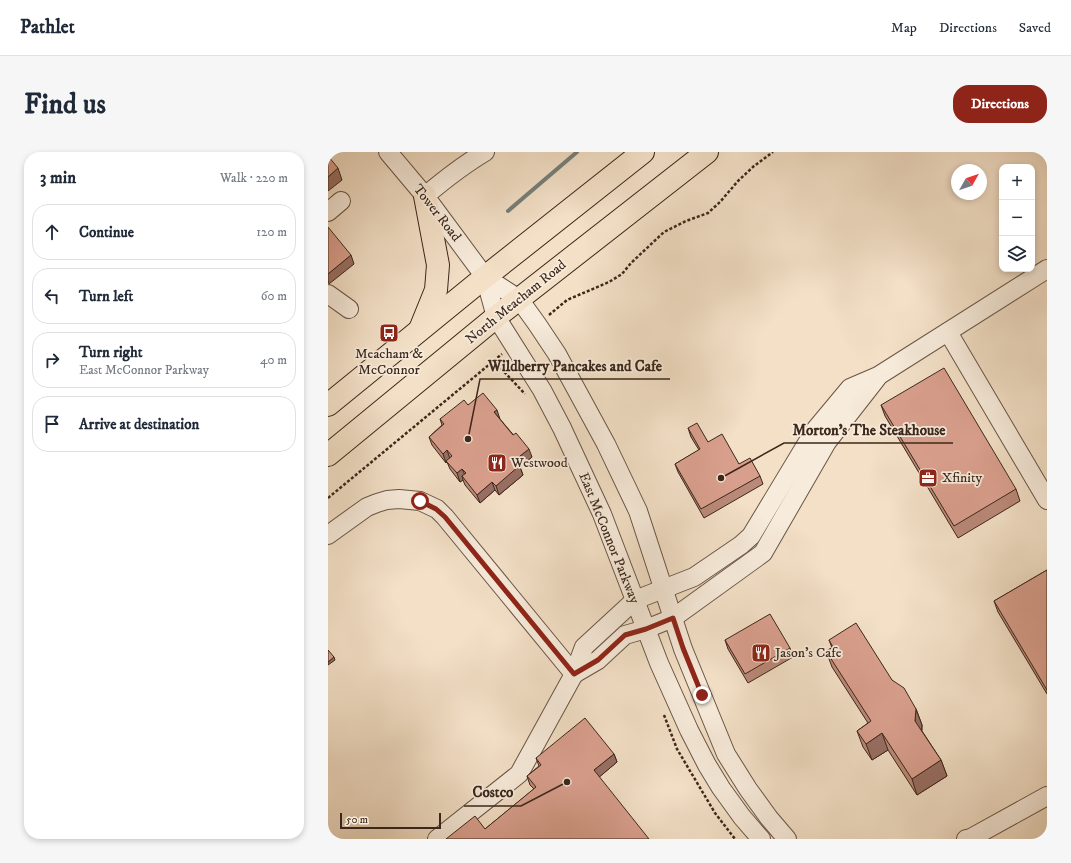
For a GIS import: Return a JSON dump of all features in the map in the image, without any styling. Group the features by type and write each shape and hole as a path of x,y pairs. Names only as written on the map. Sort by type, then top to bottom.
{"main road":[{"path":"328,405 485,276 643,152"},
{"name":"North Meacham Road","path":"328,455 496,317 707,152"},
{"path":"420,330 436,290 438,265 425,196"}],"street":[{"name":"Tower Road","path":"388,152 425,196 485,276"},
{"path":"425,196 472,159 485,152"},
{"path":"436,839 519,774 574,674 584,647 635,600 694,577 730,553 751,536 815,430 850,388 878,376 1047,269"},
{"path":"485,276 519,299 538,324 557,354 606,444 638,511 683,648 726,754 756,801 787,839"},
{"name":"East McConnor Parkway","path":"485,276 496,317 542,390 562,428 602,514 659,663 706,765 742,817 761,839"},
{"path":"328,294 350,309"},
{"path":"948,332 1047,500"},
{"path":"574,674 598,660 625,635 646,629 673,618 763,553 827,442 878,376"},
{"path":"328,535 367,507 377,502 399,499 420,501 436,509 445,517 574,674"},
{"path":"966,839 971,838 1047,796"}],"path":[{"path":"564,302 609,282 622,274 631,263 664,232 686,221 708,213 720,202 738,181 754,166 773,152"},
{"path":"328,498 494,361"}],"building":[{"path":"328,156 338,168 328,177"},
{"path":"328,227 351,255 328,274"},
{"path":"944,368 1016,489 954,526 881,405"},
{"path":"483,393 497,410 494,412 513,435 516,433 529,449 515,460 519,466 496,486 492,482 477,495 462,476 466,473 462,469 457,473 446,461 452,456 447,450 443,454 429,437 444,424 440,419 464,400 468,405"},
{"path":"697,423 708,442 722,434 739,464 750,458 760,476 701,509 675,464 700,449 688,428"},
{"path":"1047,570 1047,690 994,601"},
{"name":"Jason's Cafe","path":"770,614 790,648 745,674 725,640"},
{"path":"856,623 892,680 904,688 916,709 915,721 941,760 912,779 882,733 866,744 857,731 871,721 826,651 833,647 829,640"},
{"path":"328,650 334,657 328,662"},
{"path":"585,718 614,754 594,770 649,839 446,839 475,816 485,829 536,787 527,776 541,765 536,758"}],"waterway":[{"path":"508,211 577,152"}],"place":[{"name":"Meacham & McConnor","path":"389,333"},
{"name":"Wildberry Pancakes and Cafe","path":"468,439"},
{"name":"Westwood","path":"497,463"},
{"name":"Morton's The Steakhouse","path":"721,478"},
{"name":"Xfinity","path":"928,478"},
{"name":"Jason's Cafe","path":"761,653"},
{"name":"Costco","path":"567,782"}],"route":[{"path":"420,501 436,509 454,527 574,674 598,660 625,635 646,629 673,618 683,648 702,695"}]}
